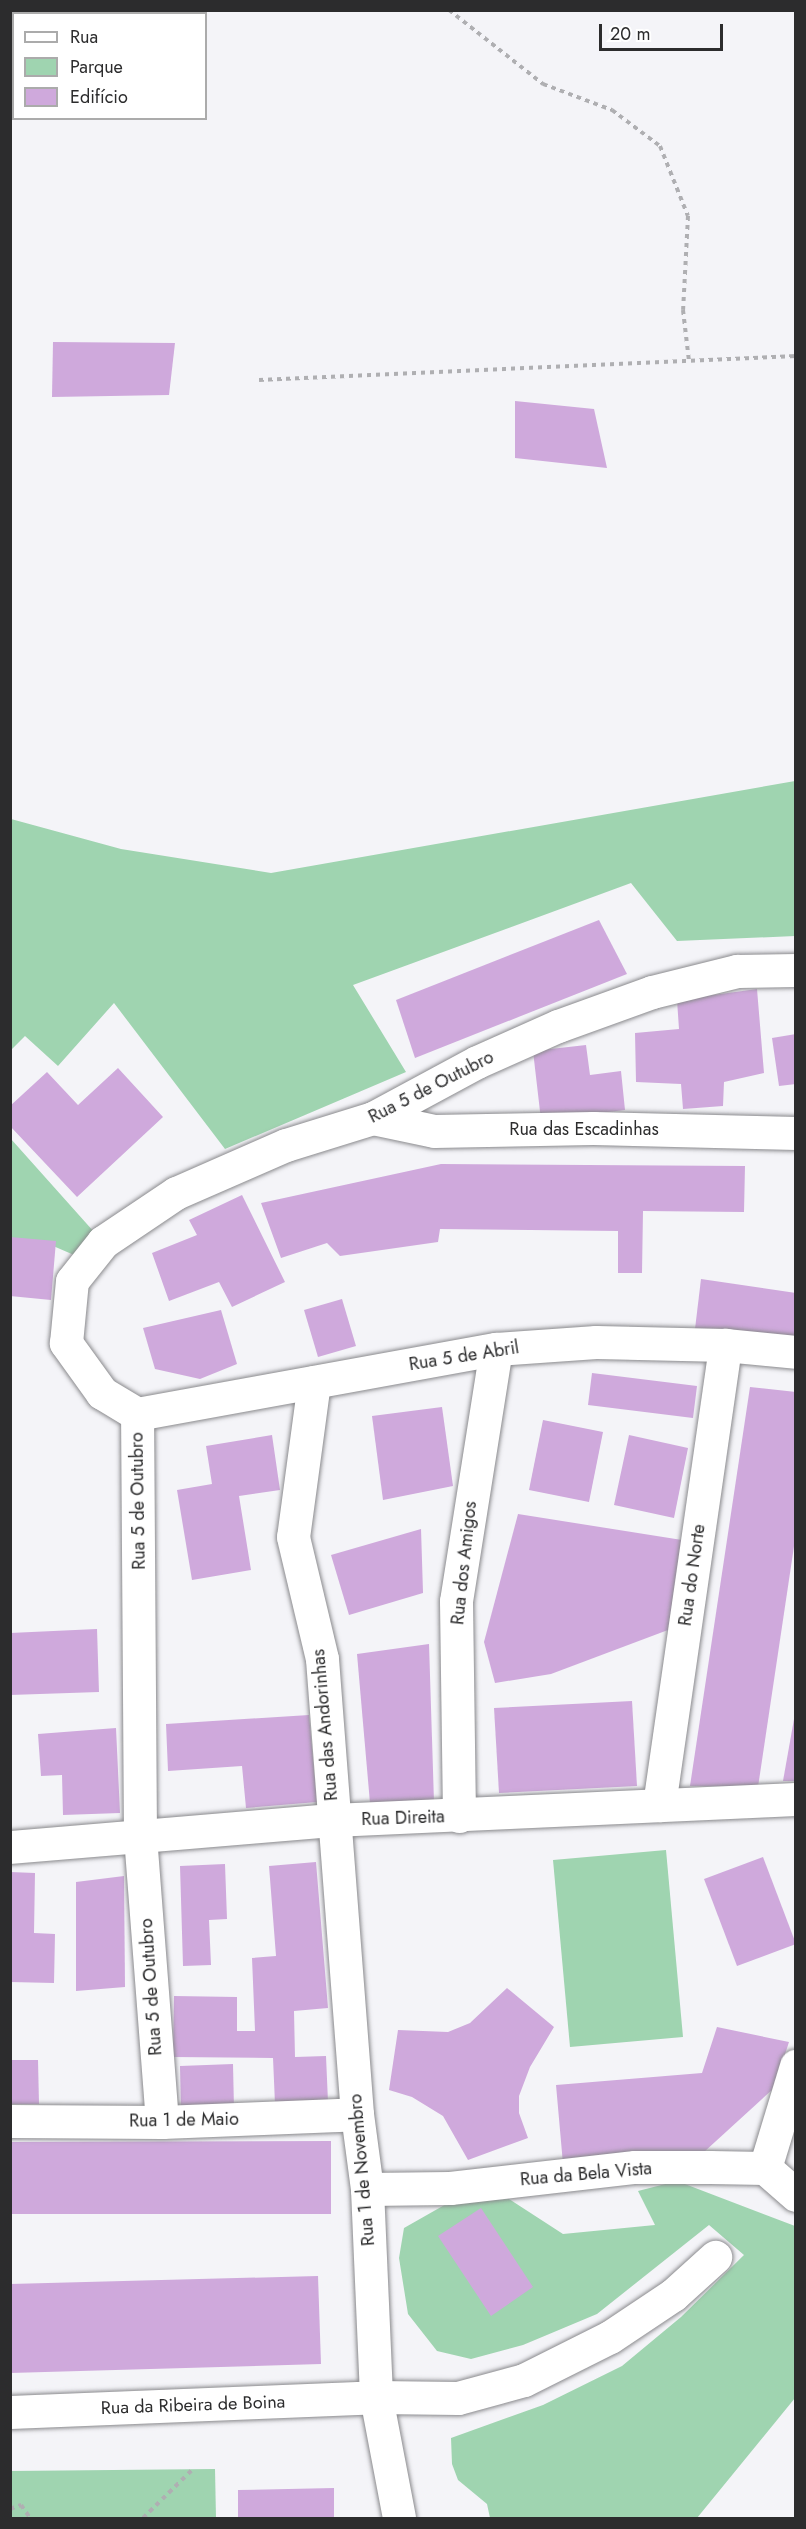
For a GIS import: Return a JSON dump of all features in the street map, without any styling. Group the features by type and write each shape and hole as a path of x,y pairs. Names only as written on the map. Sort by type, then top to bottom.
{"street":[{"name":"Rua 5 de Outubro","path":"162,2122 140,1836 137,1414 102,1393 66,1343 72,1281 103,1242 176,1193 286,1145 373,1118 477,1062 558,1026 652,992 737,971 795,970"},
{"name":"Rua das Escadinhas","path":"373,1118 434,1131 593,1128 795,1133"},
{"name":"Rua 5 de Abril","path":"137,1414 496,1349 596,1342 725,1345 795,1352"},
{"name":"Rua do Norte","path":"659,1805 725,1345"},
{"name":"Rua dos Amigos","path":"459,1816 456,1601 496,1349"},
{"name":"Rua das Andorinhas","path":"314,1382 293,1537 322,1659 333,1820"},
{"name":"Rua Direita","path":"10,1847 333,1820 795,1799"},
{"name":"Rua 1 de Novembro","path":"333,1820 357,2114 368,2189 376,2397 399,2518"},
{"path":"795,2066 765,2168 795,2195"},
{"name":"Rua 1 de Maio","path":"10,2121 162,2122 357,2114"},
{"name":"Rua da Bela Vista","path":"368,2189 450,2188 635,2167 765,2168"},
{"name":"Rua da Ribeira de Boina","path":"10,2412 376,2397 458,2398 524,2380 610,2337 673,2295 715,2257"}],"path":[{"path":"449,10 543,84 612,110 660,146 688,216 683,310 689,361"},
{"path":"259,380 795,356"},
{"path":"143,2518 193,2469"},
{"path":"10,2509 21,2505 30,2518"}],"green space":[{"path":"795,781 795,936 677,941 631,883 353,985 406,1072 225,1149 114,1003 58,1066 25,1036 11,1050 11,819 121,849 271,873"},
{"path":"11,1139 103,1242 74,1255 44,1242 11,1241"},
{"path":"666,1850 683,2037 570,2047 553,1860"},
{"path":"677,2181 795,2226 795,2398 697,2518 490,2518 487,2504 458,2480 452,2464 451,2438 543,2405 622,2366 681,2317 744,2255 709,2225 597,2314 523,2345 471,2359 437,2351 408,2314 399,2258 404,2228 448,2203 509,2199 563,2234 655,2225 638,2191"},
{"path":"215,2469 216,2518 11,2518 11,2471"}],"building":[{"path":"53,342 175,343 169,395 52,397"},
{"path":"515,401 594,409 607,468 515,458"},
{"path":"599,920 627,974 415,1058 396,1000"},
{"path":"757,989 764,1073 724,1082 723,1106 683,1109 681,1084 636,1082 635,1033 679,1029 677,1000"},
{"path":"796,1034 796,1084 779,1086 772,1038"},
{"path":"586,1045 590,1075 621,1071 625,1110 541,1120 533,1051"},
{"path":"118,1068 163,1117 77,1197 10,1126 10,1106 47,1072 78,1105"},
{"path":"441,1164 745,1166 744,1212 643,1211 642,1273 618,1273 618,1231 440,1229 438,1242 340,1256 327,1243 281,1258 261,1203"},
{"path":"242,1195 285,1282 232,1307 219,1282 169,1301 152,1253 197,1235 189,1220"},
{"path":"10,1237 56,1241 51,1300 10,1296"},
{"path":"701,1279 796,1293 796,1340 695,1329"},
{"path":"342,1299 356,1346 318,1357 304,1310"},
{"path":"221,1310 237,1364 200,1379 155,1369 143,1328"},
{"path":"592,1373 697,1386 693,1418 588,1405"},
{"path":"750,1387 796,1392 796,1533 758,1787 690,1786"},
{"path":"442,1407 453,1486 383,1500 372,1416"},
{"path":"543,1420 603,1432 589,1502 529,1490"},
{"path":"272,1435 280,1490 239,1496 251,1570 192,1580 177,1490 212,1484 206,1446"},
{"path":"629,1435 688,1448 674,1518 614,1505"},
{"path":"518,1514 682,1540 668,1630 551,1674 495,1683 484,1642"},
{"path":"421,1529 423,1593 349,1615 331,1555"},
{"path":"97,1629 99,1692 10,1695 10,1633"},
{"path":"429,1644 434,1802 370,1803 357,1654"},
{"path":"632,1701 637,1786 499,1793 494,1708"},
{"path":"309,1715 317,1802 246,1808 242,1766 168,1771 166,1724"},
{"path":"794,1719 796,1781 783,1781"},
{"path":"116,1728 120,1813 63,1815 62,1775 41,1776 38,1734"},
{"path":"763,1857 796,1944 737,1966 704,1879"},
{"path":"316,1862 328,2008 294,2011 295,2057 326,2056 328,2102 275,2104 273,2058 173,2057 174,1996 237,1997 237,2031 255,2031 252,1958 276,1956 269,1866"},
{"path":"225,1864 227,1919 209,1920 211,1965 183,1966 180,1866"},
{"path":"10,1872 35,1873 34,1933 55,1934 54,1983 10,1982"},
{"path":"124,1876 125,1987 76,1991 76,1882"},
{"path":"507,1988 554,2027 530,2067 519,2096 519,2113 528,2138 468,2160 443,2116 412,2097 389,2090 398,2030 448,2032 470,2023"},
{"path":"717,2027 789,2042 774,2088 704,2152 563,2164 556,2085 702,2073"},
{"path":"10,2060 38,2060 39,2104 10,2104"},
{"path":"233,2064 234,2109 181,2110 180,2066"},
{"path":"331,2141 331,2214 10,2214 10,2142"},
{"path":"481,2208 533,2287 491,2316 438,2236"},
{"path":"318,2276 321,2364 10,2373 10,2284"},
{"path":"334,2488 334,2518 238,2518 238,2490"}]}
